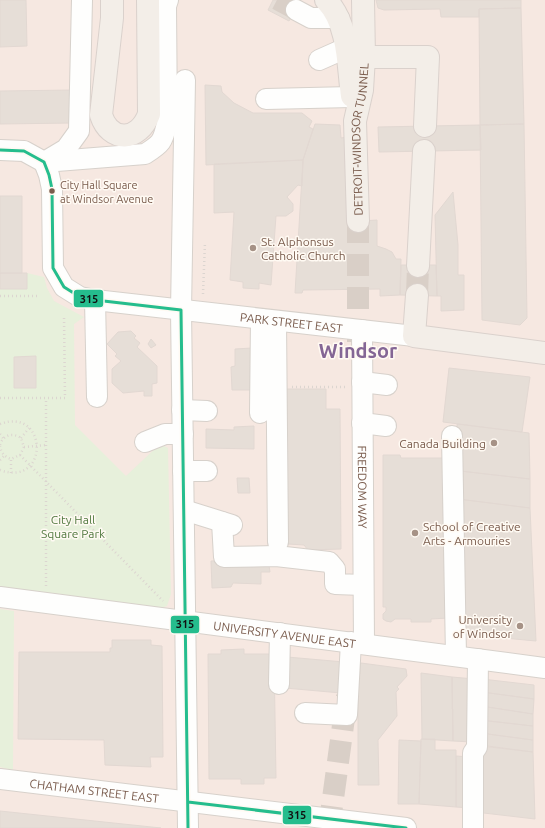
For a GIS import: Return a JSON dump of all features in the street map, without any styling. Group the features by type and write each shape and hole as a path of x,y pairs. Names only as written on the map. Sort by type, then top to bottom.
{"main road":[{"path":"112,0 112,18 101,115 104,124 110,131 124,135 134,133 139,130 146,122 150,106 148,0"},
{"path":"326,0 339,18 344,34 355,52"},
{"path":"355,121 352,97 355,52 363,0"},
{"path":"355,52 428,57 425,126"},
{"name":"DETROIT-WINDSOR TUNNEL","path":"355,52 362,90 355,121 358,221"},
{"path":"418,266 424,151"},
{"path":"414,336 416,295"},
{"name":"PARK STREET EAST","path":"414,336 545,353"}],"street":[{"path":"44,162 66,149 79,130 82,0"},
{"path":"0,150 24,150 44,162 145,154 158,146 164,137 167,123 166,6 168,0"},
{"path":"296,10 311,18 339,18"},
{"path":"319,60 355,52"},
{"path":"185,80 181,310 188,828"},
{"path":"266,99 352,97"},
{"name":"PARK STREET EAST","path":"44,162 52,189 53,268 64,287 80,297 95,300 414,336"},
{"path":"95,300 97,396"},
{"path":"260,413 269,320"},
{"path":"269,320 278,542"},
{"name":"FREEDOM WAY","path":"305,714 347,715 364,585 362,423 354,384 362,330"},
{"path":"354,384 387,385"},
{"path":"182,410 207,411"},
{"path":"362,423 386,426"},
{"path":"145,442 165,434 183,434"},
{"path":"452,436 456,656"},
{"path":"183,471 207,471"},
{"path":"184,510 227,524 224,557 276,556 329,562 335,569 335,584 364,585"},
{"name":"UNIVERSITY AVENUE EAST","path":"0,597 545,668"},
{"path":"279,684 280,633"},
{"path":"473,828 473,752 477,747 478,659"},
{"name":"CHATHAM STREET EAST","path":"0,779 188,802 312,822 406,828"}],"path":[{"path":"203,294 205,242"},
{"path":"0,296 37,296"},
{"path":"0,398 65,398 64,315"},
{"path":"292,387 354,384"},
{"path":"46,398 46,592"},
{"path":"0,424 8,422 23,424 34,434 38,446 37,454 30,465 18,472 11,473 0,470"},
{"path":"21,438 29,428"},
{"path":"0,434 3,438"},
{"path":"10,435 21,438 24,447 20,455 11,458 4,456 0,446 3,438 10,435"},
{"path":"24,447 46,445"},
{"path":"20,455 166,604"},
{"path":"0,460 4,456"},
{"path":"11,458 11,473"}],"shaded area":[{"path":"0,0 545,0 545,828 0,828"}],"green space":[{"name":"City Hall Square Park","path":"27,273 44,277 47,288 54,301 84,317 74,324 75,425 126,476 160,444 168,448 171,594 167,606 155,610 0,589 0,289 27,289"},
{"path":"0,609 14,611 13,770 0,767"}],"building":[{"path":"0,0 26,0 27,46 0,47"},
{"path":"273,0 301,0 289,21 268,10"},
{"path":"376,0 521,0 521,8 479,9 479,17 441,17 440,9 384,10 378,8"},
{"path":"521,8 524,124 480,125 479,9"},
{"path":"205,85 221,86 222,92 234,103 253,113 302,113 312,121 309,127 313,129 303,160 206,165"},
{"path":"73,90 73,123 0,124 0,91"},
{"path":"315,124 340,125 341,138 347,137 347,222 377,220 377,246 392,252 396,259 401,259 400,295 380,296 380,289 303,290 302,293 295,293 303,160"},
{"path":"524,124 527,318 520,325 482,320 480,125"},
{"path":"480,125 481,150 379,152 378,127"},
{"name":"St. Alphonsus Catholic Church","path":"303,160 302,186 298,185 287,197 293,204 293,211 286,216 276,216 271,285 259,283 259,289 243,288 243,282 230,280 234,212 214,213 214,164"},
{"path":"453,192 458,245 458,275 464,275 464,310 441,311 441,296 437,296 435,215"},
{"path":"0,196 22,196 22,273 0,273"},
{"path":"401,265 436,265 437,296 400,295"},
{"path":"0,273 27,273 27,289 0,289"},
{"path":"131,331 136,336 134,338 140,343 137,347 157,366 157,383 152,384 152,396 144,396 144,391 123,393 112,383 112,369 121,361 115,356 117,354 107,344 118,332"},
{"path":"151,339 156,345 151,348 148,344"},
{"path":"252,348 257,390 232,390 231,367 235,366 235,349"},
{"path":"36,356 36,388 14,388 14,357"},
{"path":"449,368 530,377 522,432 443,422"},
{"path":"285,389 326,389 326,409 340,409 341,549 308,550 304,545 288,544"},
{"name":"Canada Building","path":"457,424 529,433 530,479 460,471"},
{"path":"254,426 254,449 206,448 206,429 234,430 234,427"},
{"name":"School of Creative Arts - Armouries","path":"383,455 400,455 401,458 448,458 449,618 431,619 431,622 411,622 411,619 395,619 391,622 383,619 383,614 386,611 386,607 383,607"},
{"path":"460,471 530,479 530,508 458,499"},
{"path":"237,478 249,478 250,493 238,493"},
{"path":"458,499 530,508 536,641 461,634"},
{"path":"268,559 270,572 261,572 261,584 233,583 231,587 212,588 211,561"},
{"path":"112,640 151,640 151,645 162,646 163,757 150,757 151,767 105,765 104,740 18,739 19,652 110,652 110,648 112,648"},
{"path":"244,649 244,654 274,654 276,778 264,778 264,784 241,784 241,779 209,779 208,654 221,654 221,650"},
{"path":"287,657 344,662 341,693 285,688"},
{"path":"361,663 406,669 407,676 397,687 399,689 396,692 397,716 378,740 379,785 358,785 358,674 360,674"},
{"path":"421,673 452,677 453,741 422,739"},
{"path":"452,677 474,679 473,742 453,741"},
{"path":"482,679 534,685 534,699 482,692"},
{"path":"482,692 534,699 533,714 481,706"},
{"path":"481,706 533,714 533,726 480,720"},
{"path":"480,720 533,726 533,740 480,733"},
{"path":"480,733 533,740 533,752 480,745"},
{"path":"421,739 435,739 435,750 456,750 456,807 419,804"},
{"path":"399,740 421,741 419,804 398,804"},
{"path":"481,746 533,752 535,819 475,812"},
{"path":"456,756 470,757 471,808 456,807"},
{"path":"0,811 161,828 0,828"}],"tunnel":[{"path":"277,0 296,10"},
{"path":"358,221 358,350"},
{"path":"417,295 418,266"},
{"path":"329,828 347,696"}],"transit line":[{"name":"315","path":"0,150 24,151 44,162 52,189 53,268 64,287 80,297 95,300 181,310 188,828"},
{"name":"315","path":"188,802 406,828"}],"place":[{"name":"City Hall Square at Windsor Avenue","path":"52,191"},
{"name":"St. Alphonsus Catholic Church","path":"253,248"},
{"name":"Canada Building","path":"494,443"},
{"name":"School of Creative Arts - Armouries","path":"415,533"},
{"name":"University of Windsor","path":"520,626"}],"district":[{"name":"Windsor","path":"358,350"}]}
